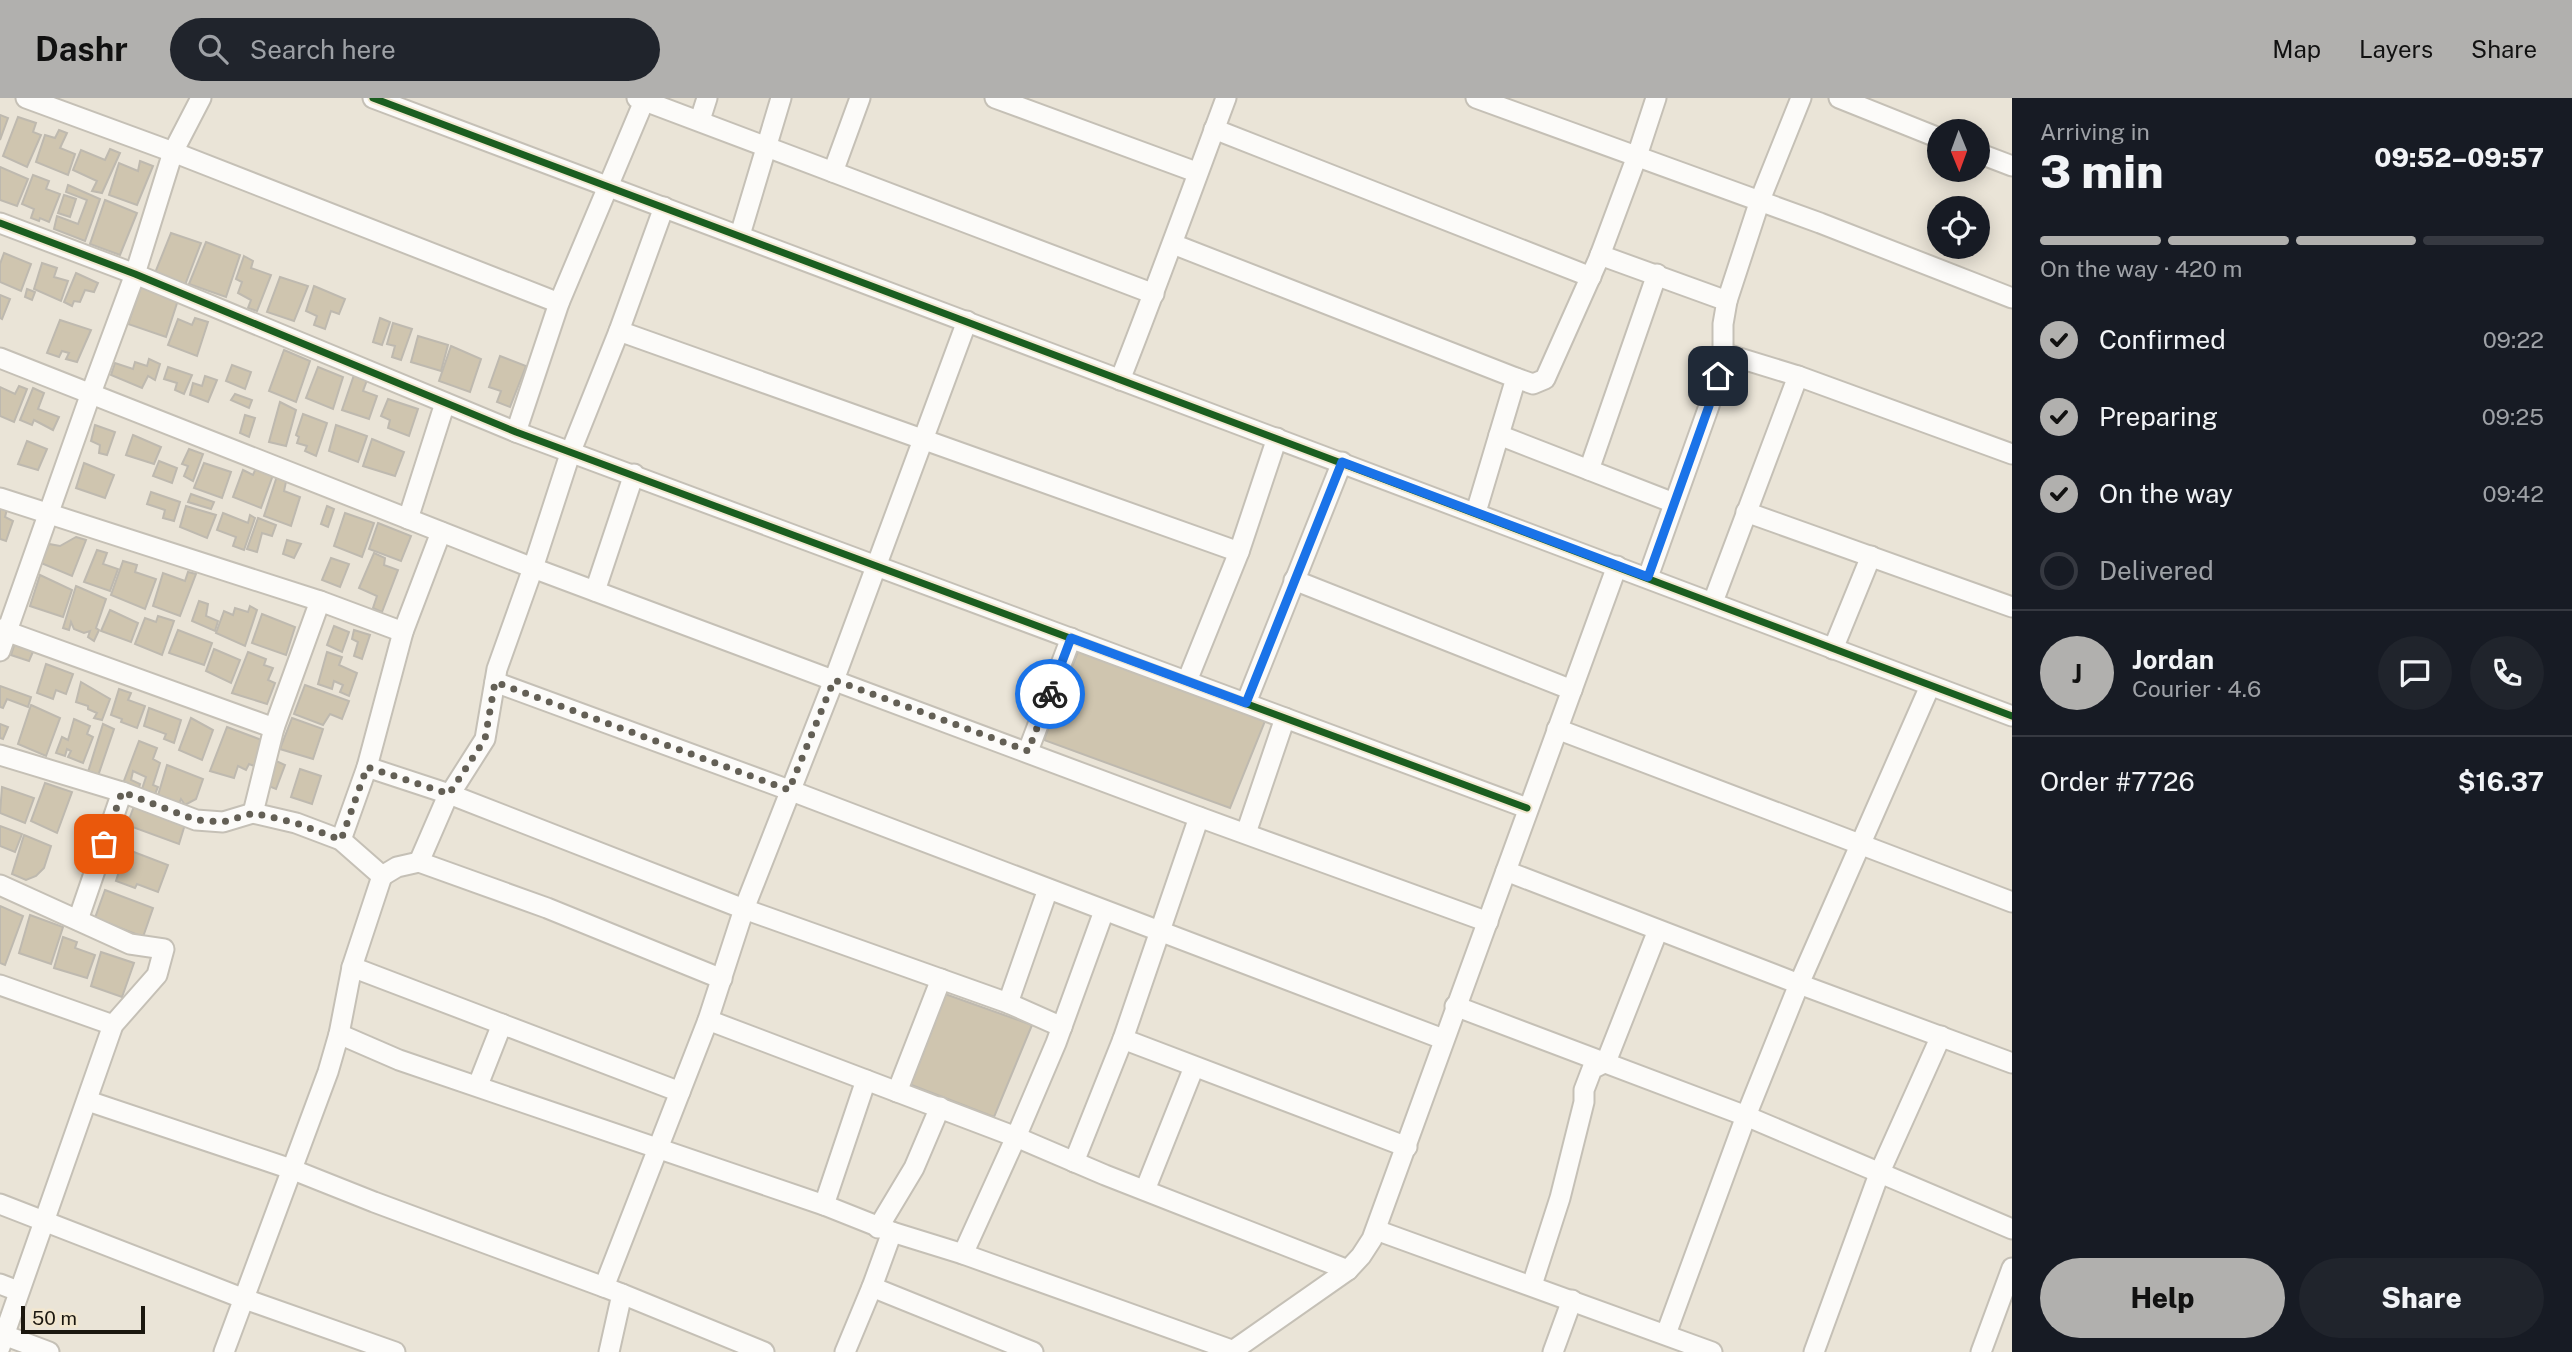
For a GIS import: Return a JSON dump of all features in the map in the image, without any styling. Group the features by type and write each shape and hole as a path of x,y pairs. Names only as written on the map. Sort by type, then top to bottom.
{"street":[{"path":"26,98 173,152 559,303"},
{"path":"0,651 4,631 135,274 173,152 201,98"},
{"path":"373,98 393,102 608,187 2012,716"},
{"path":"700,120 707,98"},
{"path":"740,235 781,98"},
{"path":"833,172 860,98"},
{"path":"995,98 1196,172"},
{"path":"1120,380 1226,98"},
{"path":"1476,98 1759,201 2012,298"},
{"path":"1173,244 1533,384 1545,379 1591,277 1656,98"},
{"path":"1648,577 1709,406 1723,353 1723,324 1727,301 1759,201 1801,98"},
{"path":"1839,98 1927,133"},
{"path":"516,432 559,303 608,187 641,99 1154,294"},
{"path":"1214,129 1591,277"},
{"path":"1990,158 2012,166"},
{"path":"419,862 449,794 485,739 495,682 571,451 619,331 664,207"},
{"path":"0,223 135,274 516,432 1527,808"},
{"path":"1600,255 1727,301"},
{"path":"1589,470 1657,274"},
{"path":"609,1352 613,1290 657,1150 708,1020 744,909 834,680 967,321"},
{"path":"619,331 1239,552"},
{"path":"1723,353 1798,376 2012,454"},
{"path":"0,358 533,568 1488,922"},
{"path":"1713,602 1798,376"},
{"path":"1476,512 1516,378"},
{"path":"408,519 445,403"},
{"path":"1499,435 1674,503"},
{"path":"1187,681 1239,552 1277,438"},
{"path":"1246,703 1342,462"},
{"path":"595,591 634,474"},
{"path":"0,498 320,601 403,632"},
{"path":"1746,512 2012,607"},
{"path":"341,840 367,767 403,632 441,532"},
{"path":"1833,649 1871,556"},
{"path":"339,1034 399,1060 824,1205 885,1230 963,1254 1234,1352 1348,1270 1361,1256 1376,1230 1616,566"},
{"path":"1294,580 1572,690"},
{"path":"254,813 274,728 320,601"},
{"path":"4,631 274,728"},
{"path":"1028,751 1071,638"},
{"path":"495,682 789,790 1443,1039"},
{"path":"1667,1334 1746,1116 1799,984 1930,686"},
{"path":"1246,833 1285,718"},
{"path":"1557,729 2012,902"},
{"path":"0,755 122,792 196,820 223,822 254,813 296,823 341,840 382,876"},
{"path":"367,767 449,794 744,909 1008,1003 1062,1027"},
{"path":"78,920 122,792"},
{"path":"1074,1162 1123,1039 1199,817"},
{"path":"224,1352 328,1072 339,1034 352,967 382,876 397,867 419,862 547,908 722,979"},
{"path":"1506,871 2012,1063"},
{"path":"0,885 130,944 164,949 157,975 113,1025 44,1220 9,1287 2,1341 49,1352"},
{"path":"1008,1003 1048,889"},
{"path":"963,1254 1062,1027 1104,911"},
{"path":"1532,1285 1560,1198 1584,1102 1584,1090 1592,1069 1606,1062 1658,930"},
{"path":"352,967 680,1092"},
{"path":"897,1091 941,979"},
{"path":"0,985 113,1025"},
{"path":"1455,1006 1746,1116 2012,1229"},
{"path":"708,1020 940,1107 1348,1270"},
{"path":"478,1086 502,1024"},
{"path":"1814,1352 1879,1174 1941,1036"},
{"path":"1123,1039 1407,1147"},
{"path":"1145,1190 1194,1068"},
{"path":"824,1205 866,1080"},
{"path":"88,1101 292,1169 613,1290 764,1352"},
{"path":"845,1352 872,1287 885,1230 940,1107"},
{"path":"0,1204 242,1298 395,1352"},
{"path":"1376,1230 1712,1352"},
{"path":"1981,1352 2012,1268"},
{"path":"872,1287 1033,1352"},
{"path":"1553,1352 1572,1300"}],"building":[{"path":"0,115 8,118 0,140"},
{"path":"18,117 36,123 33,132 41,135 27,167 3,156"},
{"path":"59,130 67,133 60,148 75,154 68,175 36,162 45,135 55,138"},
{"path":"110,149 120,153 102,193 92,191 97,181 73,170 81,150 105,160"},
{"path":"140,161 153,166 137,205 109,195 119,163 138,171"},
{"path":"0,167 28,179 17,206 0,200"},
{"path":"33,175 49,181 46,189 60,194 49,222 31,218 34,209 22,204"},
{"path":"68,185 100,199 85,241 54,229 57,216 78,224 87,200 66,192"},
{"path":"64,195 76,199 70,217 58,213"},
{"path":"105,200 137,213 120,255 90,244"},
{"path":"171,233 201,243 185,285 155,273"},
{"path":"206,242 240,255 226,297 189,284"},
{"path":"4,253 31,264 21,291 0,282 0,264"},
{"path":"244,256 253,261 251,268 271,275 257,311 248,308 251,300 238,293 242,282 236,279"},
{"path":"42,263 57,268 54,277 68,281 61,301 34,289"},
{"path":"76,273 98,283 94,292 85,290 80,302 74,301 72,306 64,302"},
{"path":"280,277 308,286 294,321 267,312"},
{"path":"314,286 345,299 339,314 331,311 325,329 314,325 317,316 306,311"},
{"path":"141,287 178,300 166,337 128,324"},
{"path":"27,289 35,292 32,300 25,297"},
{"path":"0,295 10,299 2,319 0,318"},
{"path":"195,318 208,322 197,356 168,345 178,319 192,325"},
{"path":"380,318 390,322 382,345 373,342"},
{"path":"60,320 91,330 77,362 66,359 69,353 62,351 59,357 47,353"},
{"path":"393,323 412,329 401,360 392,357 395,346 387,344"},
{"path":"418,336 448,345 441,371 411,362"},
{"path":"451,346 481,359 470,392 439,381"},
{"path":"284,350 310,361 296,402 269,391"},
{"path":"500,356 526,366 510,407 497,402 501,391 489,387"},
{"path":"149,359 160,364 155,380 148,376 142,388 111,375 115,363 133,369 135,362 147,366"},
{"path":"232,365 251,372 245,389 226,381"},
{"path":"168,367 192,375 184,394 175,390 177,383 164,379"},
{"path":"318,367 343,377 333,409 306,398"},
{"path":"354,375 367,380 363,391 377,396 369,419 342,410"},
{"path":"205,376 217,380 208,402 190,395 193,383 202,386"},
{"path":"19,386 27,389 14,422 0,416 0,387 15,394"},
{"path":"33,388 44,393 38,409 59,417 53,430 34,420 32,425 20,420"},
{"path":"235,394 252,400 249,408 231,400"},
{"path":"388,399 418,409 409,436 388,428 390,420 381,416"},
{"path":"280,402 296,410 286,446 269,442"},
{"path":"303,414 327,423 316,456 305,451 307,446 297,443 299,437 296,435"},
{"path":"245,415 255,418 249,437 240,433"},
{"path":"95,425 115,432 107,455 99,453 100,445 91,441"},
{"path":"336,425 367,436 358,462 329,451"},
{"path":"133,435 161,447 154,464 126,455"},
{"path":"372,439 404,452 395,476 363,466"},
{"path":"27,441 47,449 38,470 18,464"},
{"path":"189,449 203,454 193,481 184,476 188,466 182,464"},
{"path":"159,461 177,468 172,483 153,476"},
{"path":"84,463 114,475 105,498 76,488"},
{"path":"204,463 231,472 222,498 194,488"},
{"path":"256,468 273,475 261,508 233,497 243,470 253,475"},
{"path":"278,473 287,477 284,491 300,497 291,526 264,516"},
{"path":"151,492 180,502 174,521 163,518 165,510 147,504"},
{"path":"191,494 214,502 211,509 188,502"},
{"path":"0,506 7,509 5,517 13,521 6,541 0,539"},
{"path":"186,506 216,515 207,538 180,527"},
{"path":"327,506 334,509 328,527 321,524"},
{"path":"223,513 248,523 250,515 255,518 244,550 233,546 236,537 217,530"},
{"path":"345,513 374,523 362,557 334,546"},
{"path":"258,518 276,525 272,536 262,533 257,552 247,549"},
{"path":"378,523 411,536 401,561 369,549"},
{"path":"76,537 86,540 72,576 41,563 49,544 60,546"},
{"path":"287,540 301,544 294,558 283,554"},
{"path":"97,550 107,553 103,564 118,569 110,591 84,582"},
{"path":"374,553 385,558 384,565 398,570 382,612 373,608 377,596 359,588"},
{"path":"331,558 349,564 340,587 322,580"},
{"path":"123,561 137,565 135,572 156,579 145,609 111,595"},
{"path":"188,572 196,574 180,616 153,606 163,573 185,581"},
{"path":"40,575 72,590 63,617 30,606"},
{"path":"76,586 106,599 94,641 88,637 90,631 84,633 74,629 71,622 69,630 63,628"},
{"path":"199,601 208,604 206,616 218,621 215,631 192,621"},
{"path":"250,606 257,610 245,646 216,633 224,611 233,615 235,608 248,612"},
{"path":"110,610 138,623 131,642 101,631"},
{"path":"262,614 295,627 286,655 252,643"},
{"path":"158,616 174,621 162,655 135,644 145,618 156,622"},
{"path":"334,626 349,632 342,652 327,645"},
{"path":"178,630 212,643 204,665 169,653"},
{"path":"354,630 370,635 362,659 354,656 358,642 352,639"},
{"path":"16,640 35,647 29,661 11,655"},
{"path":"214,649 240,660 231,683 206,671"},
{"path":"1079,649 1267,716 1230,808 1044,740"},
{"path":"248,652 266,659 264,665 273,668 268,680 275,683 267,704 232,693"},
{"path":"327,652 342,657 339,665 357,673 349,696 340,692 343,685 334,681 332,689 318,684"},
{"path":"46,664 73,674 66,694 56,690 53,699 37,693"},
{"path":"81,682 110,699 102,720 94,718 97,713 88,709 88,706 76,702"},
{"path":"305,685 349,701 342,719 330,714 323,725 294,714"},
{"path":"0,686 31,697 28,707 7,699 3,708 0,707"},
{"path":"119,689 131,693 128,700 145,706 137,728 111,715"},
{"path":"31,705 60,718 46,756 18,744"},
{"path":"149,708 181,720 174,743 164,739 166,734 144,726"},
{"path":"191,718 213,730 202,760 179,750"},
{"path":"292,718 323,729 313,759 280,749"},
{"path":"74,719 90,726 87,734 93,737 83,763 68,757 71,751 67,749 65,756 56,753 62,737 68,740"},
{"path":"0,724 8,727 3,739 0,738"},
{"path":"103,724 114,729 98,776 88,772"},
{"path":"227,727 267,742 257,767 249,764 246,770 238,766 234,778 210,771"},
{"path":"139,741 157,748 153,759 160,763 153,785 158,787 153,799 140,795 146,777 133,771 131,780 140,784 138,791 122,786"},
{"path":"276,761 285,765 276,789 266,785"},
{"path":"167,765 203,779 196,799 185,805 181,799 177,808 156,802"},
{"path":"300,769 321,776 312,804 291,797"},
{"path":"45,783 72,792 57,833 31,821"},
{"path":"2,787 34,798 25,823 0,813"},
{"path":"136,801 186,821 179,844 127,825"},
{"path":"0,826 22,834 15,852 0,846"},
{"path":"24,835 51,846 44,868 36,876 26,880 12,874"},
{"path":"126,849 168,865 158,892 137,884 135,888 116,881"},
{"path":"105,890 153,908 143,937 95,918"},
{"path":"0,906 23,916 5,965 0,963"},
{"path":"30,915 63,927 51,964 19,953"},
{"path":"63,937 77,942 75,948 95,955 87,978 54,968"},
{"path":"101,952 134,963 122,997 91,986"},
{"path":"945,994 1032,1025 994,1117 909,1084"}],"cycle path":[{"path":"373,98 2012,716"},
{"path":"0,223 135,274 516,432 1527,808"}],"way so far":[{"path":"104,844 122,792 196,820 223,822 254,813 296,823 341,840 367,767 449,794 485,739 495,682 789,790 834,680 1028,751 1050,694"}],"route":[{"path":"1050,694 1071,638 1246,703 1342,462 1648,577 1718,376"}]}
